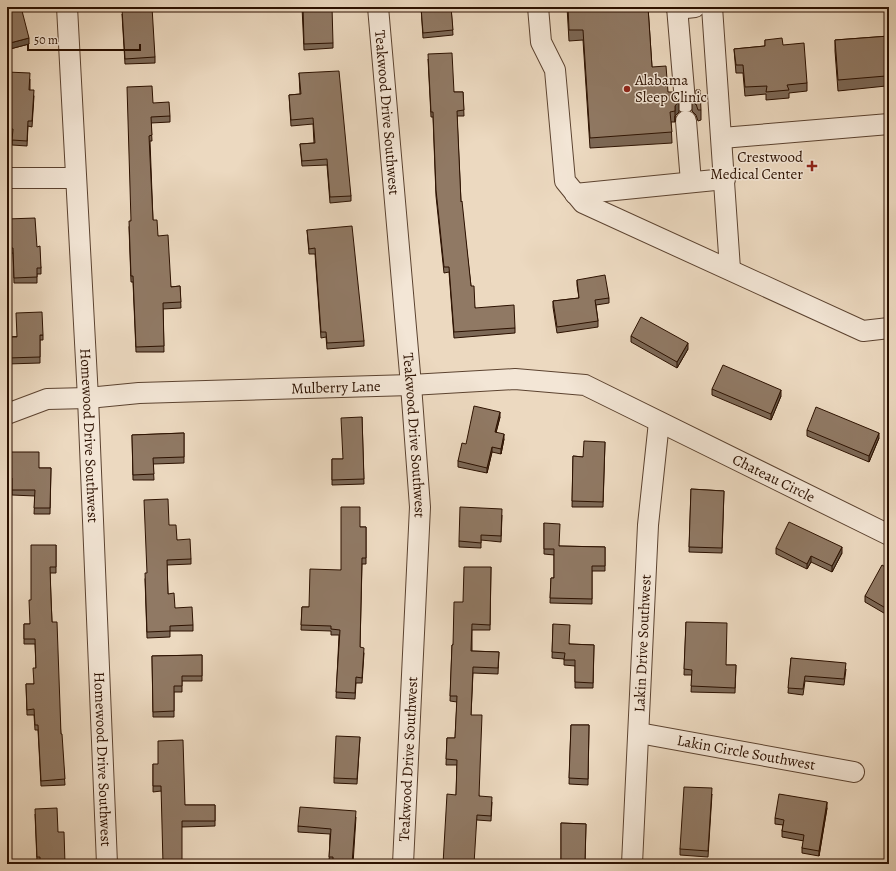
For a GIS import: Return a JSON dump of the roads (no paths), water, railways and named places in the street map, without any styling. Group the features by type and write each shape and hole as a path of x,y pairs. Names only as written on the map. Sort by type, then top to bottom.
{"street":[{"name":"Homewood Drive Southwest","path":"67,7 88,398 107,864"},
{"name":"Teakwood Drive Southwest","path":"378,7 411,385 420,507 403,864"},
{"path":"538,7 541,42 555,70 565,181 582,202 863,330 889,328"},
{"path":"712,7 730,269"},
{"path":"683,8 685,112 691,182"},
{"path":"722,138 889,124"},
{"path":"7,178 76,178"},
{"path":"575,194 725,179"},
{"name":"Mulberry Lane","path":"7,414 47,399 88,398 139,393 411,385 515,379 585,385 659,422"},
{"name":"Chateau Circle","path":"659,422 889,535"},
{"name":"Lakin Drive Southwest","path":"632,864 648,525 659,422"},
{"name":"Lakin Circle Southwest","path":"639,732 854,772"}],"place":[{"name":"Alabama Sleep Clinic","path":"627,89"},
{"name":"Crestwood Medical Center","path":"812,166"}]}
